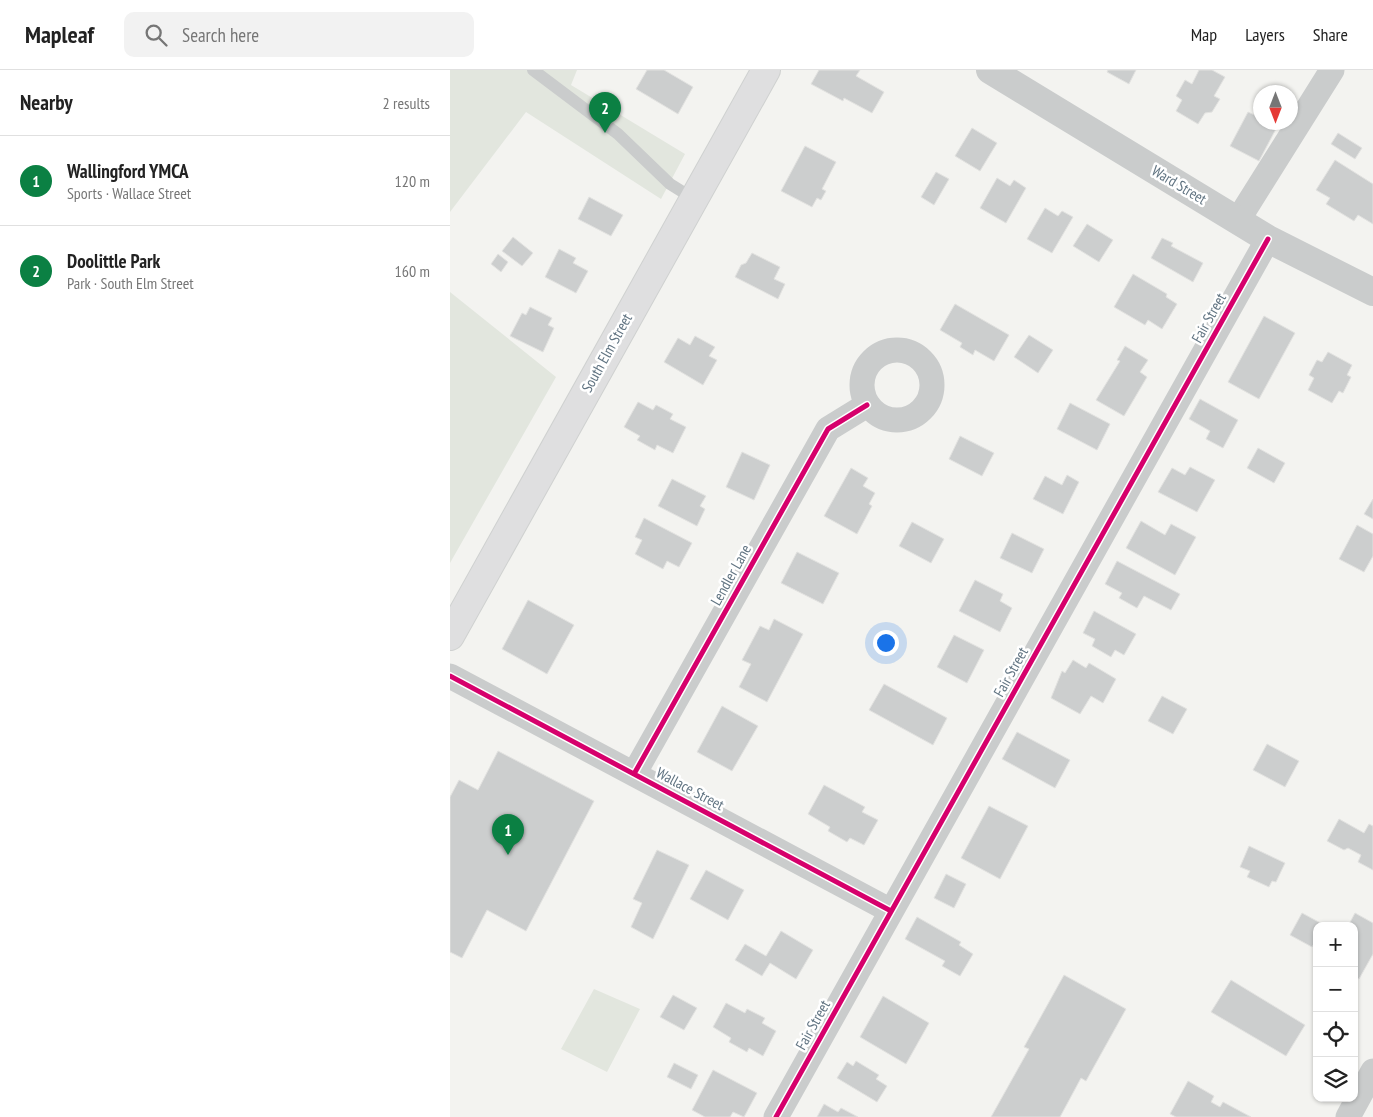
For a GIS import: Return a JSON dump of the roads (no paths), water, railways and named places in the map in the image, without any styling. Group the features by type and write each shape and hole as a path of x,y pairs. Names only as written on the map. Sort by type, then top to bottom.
{"main road":[{"name":"South Elm Street","path":"450,636 766,70"}],"street":[{"name":"Ward Street","path":"990,70 1268,238 1373,292"},
{"path":"1238,220 1332,70"},
{"name":"Fair Street","path":"776,1117 1268,238"},
{"name":"Lendler Lane","path":"634,774 828,429 867,405"},
{"name":"Wallace Street","path":"450,676 892,910"},
{"path":"1348,1117 1373,1071"}],"lane":[{"path":"533,70 611,128 670,184 694,198"}],"place":[{"name":"Doolittle Park","path":"605,133"},
{"name":"Wallingford YMCA","path":"508,855"}]}
